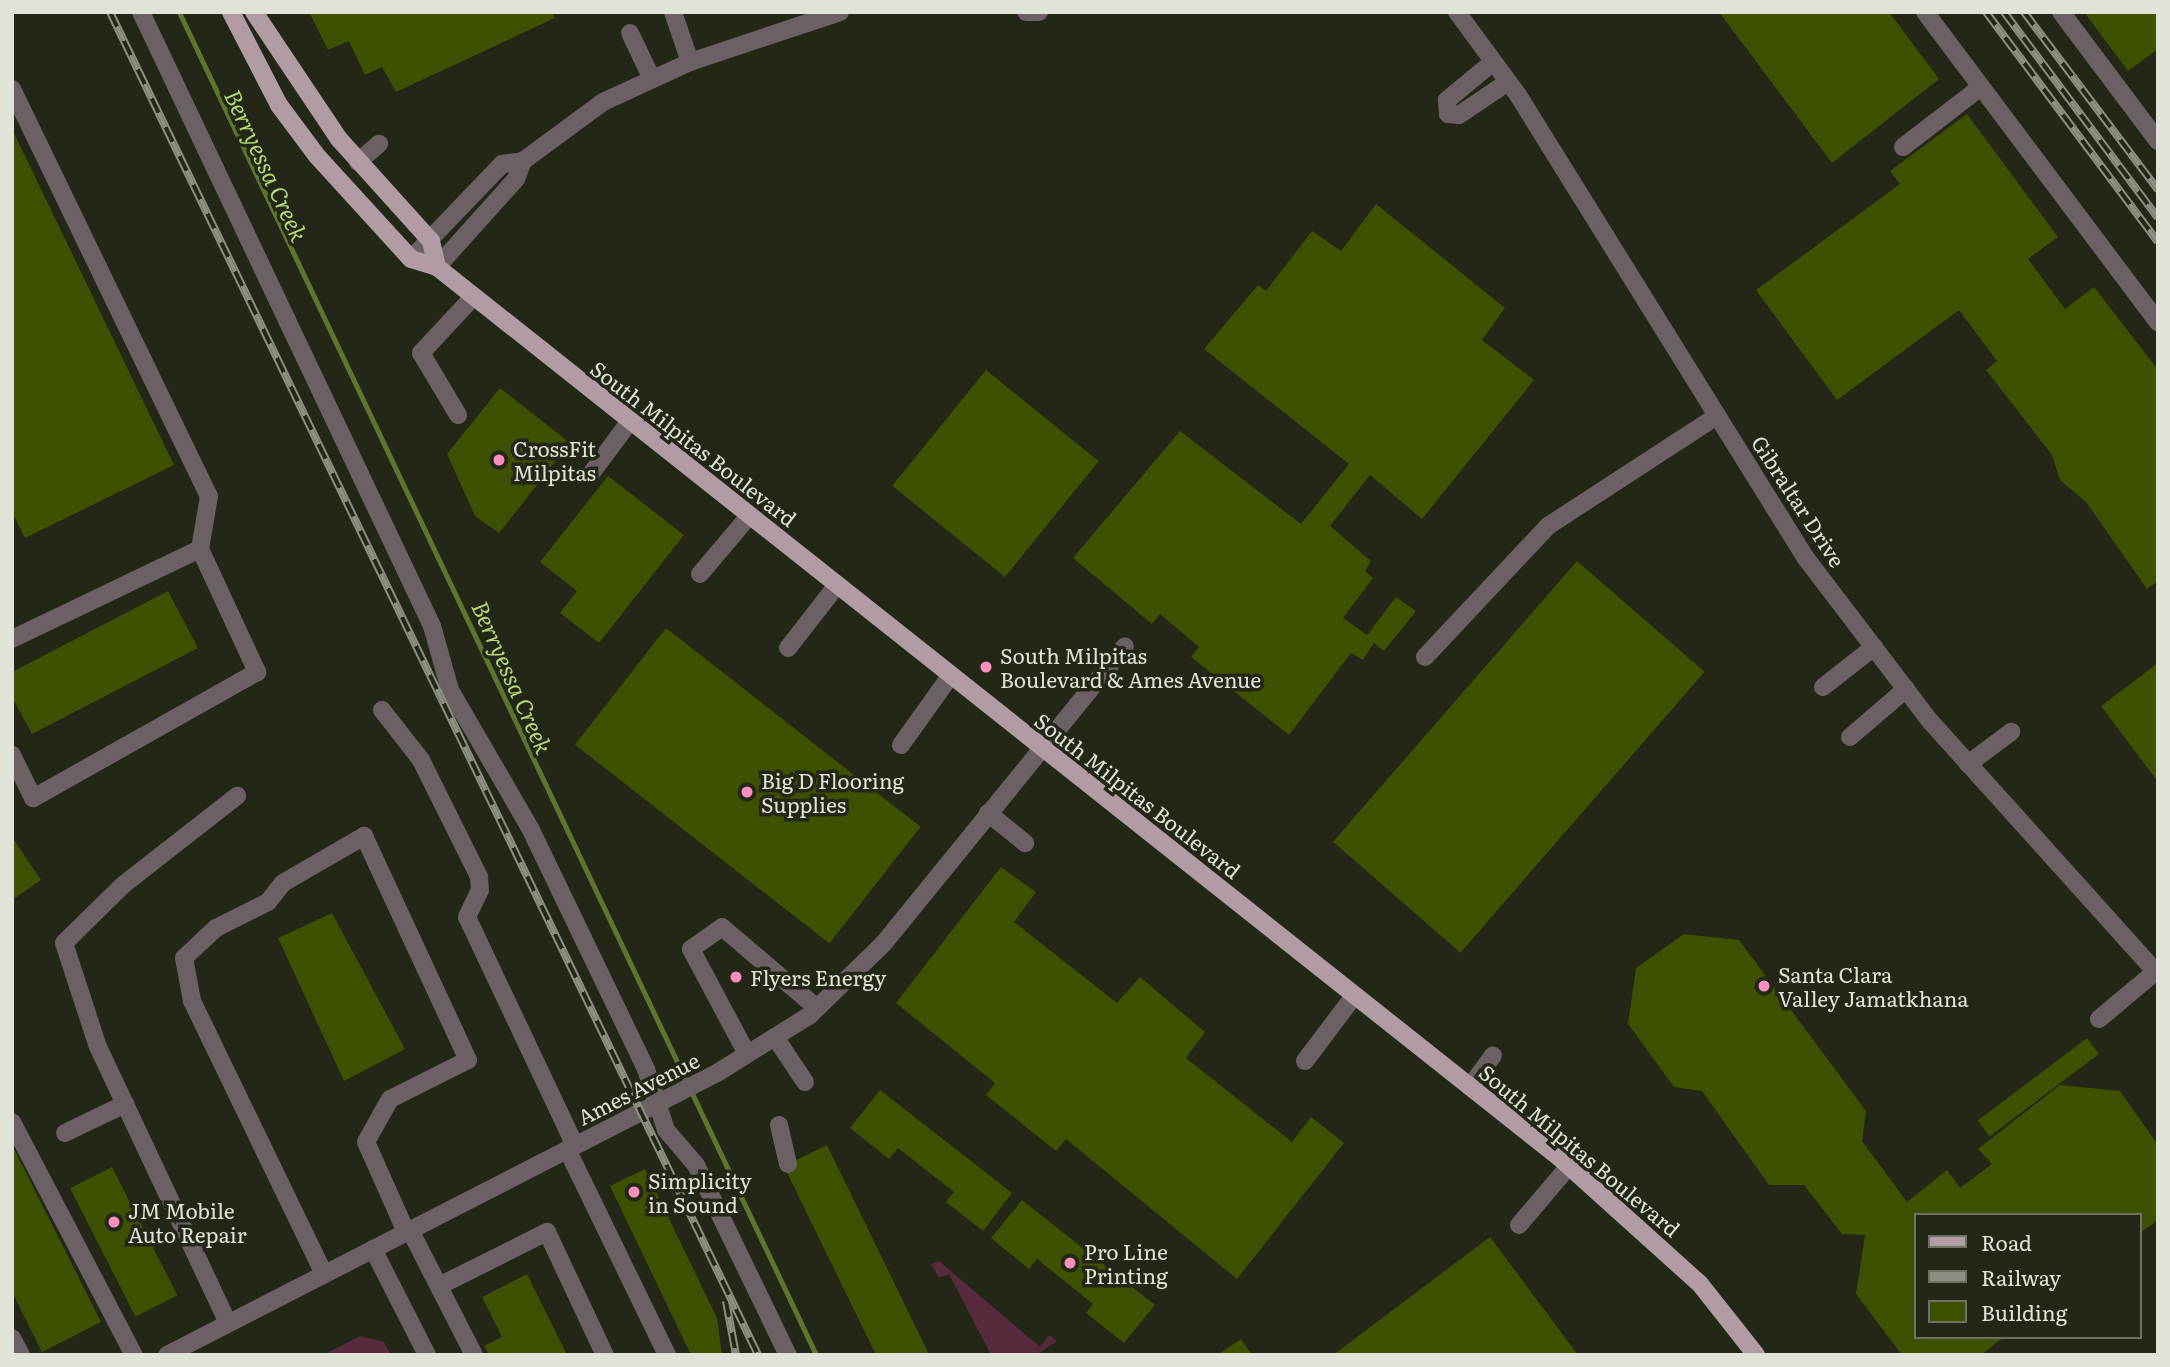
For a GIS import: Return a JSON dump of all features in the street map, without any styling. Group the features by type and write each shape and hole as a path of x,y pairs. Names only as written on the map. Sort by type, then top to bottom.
{"main road":[{"path":"231,12 309,146 411,259"},
{"path":"254,12 301,89 358,162 431,241 437,267"},
{"name":"South Milpitas Boulevard","path":"411,259 437,267 1569,1166 1700,1284 1756,1355"}],"street":[{"path":"141,12 432,626 450,690 530,828 661,1102 666,1130 696,1165 788,1355"},
{"path":"673,12 690,62"},
{"path":"411,259 502,164 523,161 603,102 690,62 840,12"},
{"path":"1026,12 1039,12"},
{"name":"Gibraltar Drive","path":"1457,12 1508,82 1805,557 1906,690 1968,764 2157,973"},
{"path":"1925,12 2158,322"},
{"path":"2061,12 2158,141"},
{"path":"630,33 651,78"},
{"path":"1493,62 1447,100 1448,114 1459,115 1508,82"},
{"path":"1903,147 1981,87"},
{"path":"12,89 209,496 200,549 257,672 33,798 12,755"},
{"path":"358,162 379,144"},
{"path":"437,267 516,179 523,161"},
{"path":"458,415 421,353 473,297"},
{"path":"1425,657 1548,526 1717,416"},
{"path":"590,475 630,421"},
{"path":"700,574 749,516"},
{"path":"12,639 200,549"},
{"path":"788,648 836,585"},
{"name":"Ames Avenue","path":"167,1355 717,1073 817,1008 884,943 1041,746 1125,646"},
{"path":"1823,687 1874,648"},
{"path":"901,745 951,675"},
{"path":"1850,737 1906,690"},
{"path":"382,710 421,760 479,877 480,890 467,917 667,1355"},
{"path":"1968,764 2011,732"},
{"path":"228,1323 125,1104 64,943 123,885 237,796"},
{"path":"988,813 1026,843"},
{"path":"324,1274 192,1001 184,958 216,928 268,902 284,883 364,836 468,1060 390,1099 366,1142 408,1231 474,1355"},
{"path":"747,1054 691,949 722,927 817,1008"},
{"path":"2099,1019 2157,973"},
{"path":"1305,1061 1354,996"},
{"path":"775,1037 805,1082"},
{"path":"1470,1087 1493,1055"},
{"path":"65,1133 125,1104"},
{"path":"12,1122 134,1355"},
{"path":"779,1125 788,1164"},
{"path":"1519,1225 1569,1166"},
{"path":"439,1286 547,1232 605,1355"},
{"path":"373,1248 427,1355"},
{"path":"12,1338 21,1355"}],"shaded area":[{"path":"939,1261 1040,1347 1049,1335 1057,1341 1036,1355 991,1355 949,1274 939,1278 931,1264"},
{"path":"360,1336 384,1342 391,1355 323,1355"}],"building":[{"path":"309,12 552,12 555,18 396,92 382,67 365,75 349,41 328,50"},
{"path":"1719,12 1889,12 1939,79 1832,163"},
{"path":"2084,12 2158,12 2158,49 2128,71"},
{"path":"1967,114 2058,237 2028,259 2065,309 2094,287 2158,370 2158,581 2147,589 2086,502 2060,480 2052,455 1986,370 1997,361 1959,310 1837,400 1756,290 1900,184 1890,171"},
{"path":"12,129 174,465 25,538 12,512"},
{"path":"1376,204 1505,308 1482,340 1534,380 1422,519 1370,475 1330,526 1371,561 1365,571 1373,578 1343,618 1367,635 1396,597 1416,611 1384,651 1374,643 1363,660 1351,653 1289,735 1191,657 1199,647 1160,614 1152,624 1073,558 1180,431 1301,524 1349,464 1204,349 1258,285 1266,291 1312,231 1341,251"},
{"path":"986,370 1099,461 1005,577 892,486"},
{"path":"500,388 570,443 499,533 475,516 447,454"},
{"path":"608,476 684,535 599,643 560,613 577,591 540,562"},
{"path":"1577,561 1705,672 1460,953 1333,842"},
{"path":"168,591 198,648 32,734 12,697 12,672"},
{"path":"666,628 921,827 829,943 575,745"},
{"path":"2158,663 2158,782 2101,706"},
{"path":"12,837 41,880 12,900"},
{"path":"1001,867 1036,892 1014,922 1117,1003 1140,977 1205,1032 1186,1058 1292,1142 1311,1117 1344,1143 1237,1279 1066,1139 1056,1151 986,1095 995,1083 896,1003"},
{"path":"332,913 405,1049 344,1081 278,938"},
{"path":"1684,934 1739,940 1866,1111 1862,1141 1907,1202 1947,1170 1960,1188 1992,1164 1978,1149 2060,1085 2120,1091 2158,1145 2158,1220 2142,1232 2142,1213 1914,1213 1914,1339 2001,1339 1981,1355 1902,1355 1856,1294 1865,1235 1842,1234 1804,1185 1769,1185 1702,1091 1674,1087 1628,1024 1636,968"},
{"path":"2087,1038 2099,1054 1990,1136 1978,1120"},
{"path":"880,1090 1012,1193 983,1231 946,1202 954,1192 898,1148 889,1159 850,1128"},
{"path":"12,1145 101,1322 42,1352 12,1292"},
{"path":"827,1145 929,1354 876,1355 784,1166"},
{"path":"112,1167 177,1295 135,1317 70,1188"},
{"path":"645,1169 717,1318 722,1355 691,1355 610,1186"},
{"path":"1022,1200 1155,1305 1124,1343 1086,1313 1093,1304 1037,1259 1029,1269 991,1238"},
{"path":"1490,1237 1578,1355 1333,1355"},
{"path":"527,1274 567,1355 489,1355 484,1346 502,1337 482,1297"},
{"path":"1241,1339 1252,1355 1217,1355"}],"waterway":[{"name":"Berryessa Creek","path":"179,12 816,1355"}],"railway":[{"path":"110,12 758,1355"},
{"path":"1986,12 2158,242"},
{"path":"2004,12 2158,218"},
{"path":"2024,12 2158,190"},
{"path":"726,1301 736,1355"}],"place":[{"name":"CrossFit Milpitas","path":"499,460"},
{"name":"South Milpitas Boulevard & Ames Avenue","path":"986,667"},
{"name":"Big D Flooring Supplies","path":"747,792"},
{"name":"Flyers Energy","path":"736,977"},
{"name":"Santa Clara Valley Jamatkhana","path":"1764,986"},
{"name":"Simplicity in Sound","path":"634,1192"},
{"name":"JM Mobile Auto Repair","path":"114,1222"},
{"name":"Pro Line Printing","path":"1070,1263"}]}
